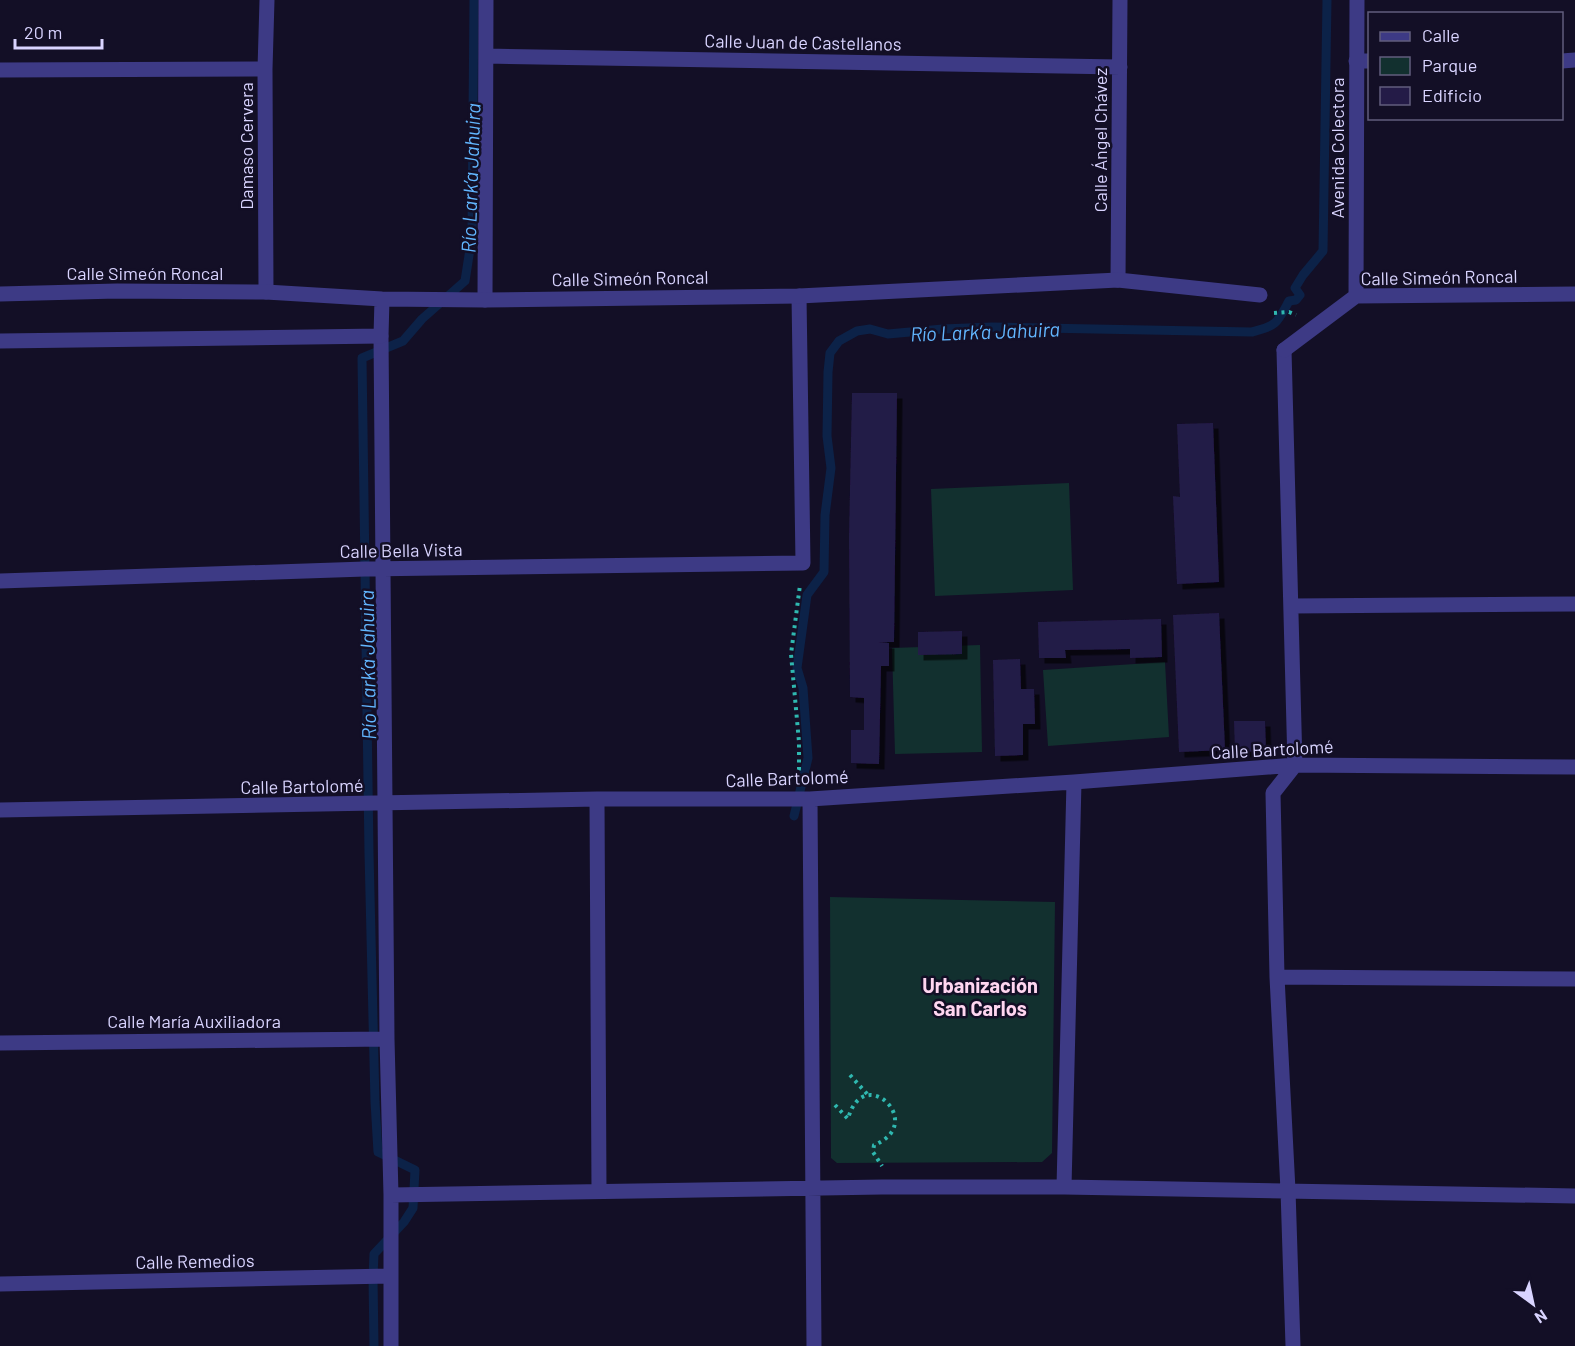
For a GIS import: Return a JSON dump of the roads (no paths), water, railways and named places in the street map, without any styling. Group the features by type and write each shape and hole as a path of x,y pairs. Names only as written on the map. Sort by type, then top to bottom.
{"street":[{"name":"Damaso Cervera","path":"266,292 267,0"},
{"path":"485,300 486,0"},
{"name":"Calle Ángel Chávez","path":"1118,280 1120,0"},
{"name":"Avenida Colectora","path":"1356,296 1363,61 1357,0"},
{"name":"Calle Juan de Castellanos","path":"486,56 1120,67"},
{"path":"0,70 265,69"},
{"name":"Calle Simeón Roncal","path":"0,294 117,291 266,292 485,300 800,296 1118,280 1260,295"},
{"name":"Calle Simeón Roncal","path":"1292,606 1284,350 1356,296 1575,294"},
{"name":"Calle Bella Vista","path":"0,581 383,569 803,564 800,296"},
{"path":"382,298 391,1346"},
{"path":"0,341 381,336"},
{"path":"1293,1346 1277,978 1273,794 1295,765 1292,606 1575,604"},
{"name":"Calle Bartolomé","path":"0,810 597,799 810,799 1295,765 1575,767"},
{"path":"1064,1187 1074,782"},
{"path":"597,799 599,1191"},
{"path":"810,799 814,1346"},
{"path":"1277,978 1575,979"},
{"name":"Calle María Auxiliadora","path":"0,1043 387,1039"},
{"path":"391,1195 882,1187 1064,1187 1575,1196"},
{"name":"Calle Remedios","path":"0,1284 390,1276"}],"waterway":[{"name":"Río Lark’a Jahuira","path":"374,1346 374,1254 404,1222 413,1208 415,1170 378,1152 369,853 362,358 403,341 422,319 465,281 472,236 474,0"},
{"name":"Río Lark’a Jahuira","path":"794,816 808,758 803,688 797,668 807,595 824,572 825,515 831,468 827,436 830,353 839,341 857,331 870,329 888,334 992,327 1252,332 1275,323 1289,301 1296,300 1300,295 1295,288 1323,251 1327,0"}],"district":[{"name":"Urbanización San Carlos","path":"980,996"}]}
